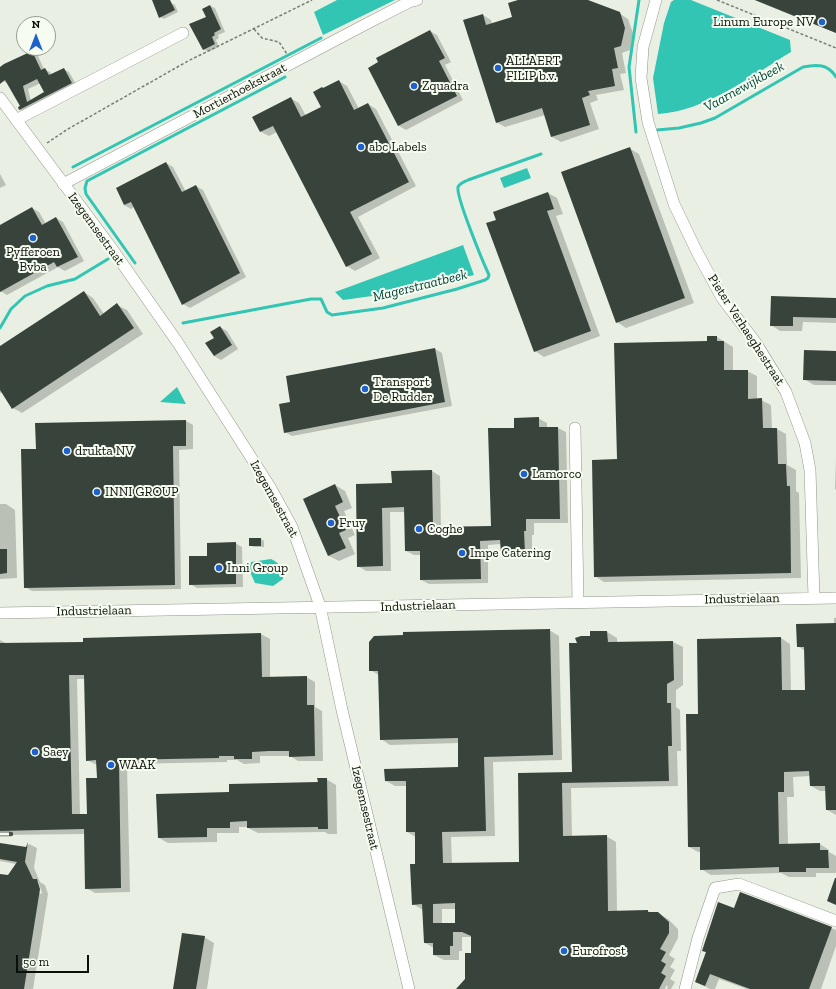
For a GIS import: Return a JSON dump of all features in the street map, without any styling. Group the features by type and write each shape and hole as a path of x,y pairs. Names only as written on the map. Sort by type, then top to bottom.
{"street":[{"name":"Mortierhoekstraat","path":"63,184 368,23 409,2 417,0"},
{"name":"Pieter Verhaeghestraat","path":"656,0 643,47 641,78 648,122 674,204 697,252 722,298 756,343 786,392 802,436 810,470 814,598"},
{"path":"16,120 183,33"},
{"name":"Izegemsestraat","path":"0,98 110,246 178,343 270,488 292,527 320,606 342,710 409,989"},
{"path":"575,428 578,602"},
{"name":"Industrielaan","path":"0,613 320,606 372,607 836,598"},
{"path":"685,989 698,938 715,888 739,884 836,922"}],"path":[{"path":"38,150 68,129 188,61 312,0"},
{"path":"717,0 836,48"},
{"path":"254,29 262,38 279,42 286,52"}],"water":[{"path":"337,0 395,0 323,35 314,12"},
{"path":"674,0 691,0 790,40 791,52 728,91 711,99 676,111 658,114 653,78 664,23 671,2"},
{"path":"527,168 531,178 504,188 500,178"},
{"path":"463,245 474,275 416,290 343,300 335,292"},
{"path":"177,387 186,404 160,402"},
{"path":"271,559 281,567 283,579 273,586 255,583 249,570 251,562"}],"building":[{"path":"152,0 170,0 175,10 159,18"},
{"path":"518,0 588,0 620,12 625,28 621,46 614,48 618,68 612,69 615,86 588,91 590,95 582,98 590,125 551,137 542,108 496,123 463,20 483,14 486,25 512,17 508,3"},
{"name":"Linum Europe NV","path":"755,0 836,0 836,33"},
{"path":"210,5 221,29 214,33 215,35 212,37 215,44 203,50 189,24 206,17 202,9"},
{"name":"Zquadra","path":"430,30 445,58 439,61 457,96 398,126 368,68 378,62 376,58"},
{"path":"21,56 34,56 41,70 45,68 49,75 64,68 72,83 19,110 18,107 20,106 5,80 0,84 0,67","holes":["37,79 44,92 27,102 23,86"]},
{"path":"339,80 354,110 368,103 409,182 350,212 372,254 346,267 273,126 260,132 252,117 291,97 301,117 321,107 313,92"},
{"path":"630,147 685,298 616,323 561,172"},
{"path":"166,162 182,192 196,185 240,273 182,305 131,202 124,205 116,188"},
{"path":"548,192 554,209 547,211 591,331 534,352 486,223 496,220 493,212"},
{"name":"Pyfferoen Bvba","path":"32,207 42,225 56,217 78,257 57,267 54,262 0,292 0,225"},
{"path":"84,291 100,316 117,303 134,328 12,409 0,390 0,346"},
{"path":"771,296 836,298 836,318 793,317 793,326 770,326"},
{"path":"220,326 232,345 214,356 205,343 214,338 210,332"},
{"path":"707,336 717,336 717,341 724,341 724,370 748,370 748,399 762,398 763,428 777,428 778,464 786,464 787,486 790,486 791,573 594,577 592,460 617,459 614,343 707,341"},
{"name":"Transport De Rudder","path":"435,348 445,402 284,433 279,404 290,402 286,376"},
{"path":"804,350 836,351 836,381 803,380"},
{"path":"539,417 539,427 558,427 560,519 526,519 526,531 524,531 525,553 501,554 500,540 480,541 481,579 420,580 420,551 405,551 404,507 382,508 383,566 357,567 356,484 392,483 391,471 432,470 433,527 491,526 488,428 514,428 514,418"},
{"name":"INNI GROUP","path":"186,420 186,446 173,446 175,585 24,588 21,449 36,449 35,423"},
{"path":"335,484 343,502 335,506 346,530 339,533 346,548 328,556 303,499"},
{"path":"249,538 261,538 261,546 249,546"},
{"path":"236,542 236,584 189,585 189,556 207,556 207,543"},
{"path":"0,549 7,549 7,573 0,574"},
{"path":"836,623 836,810 826,810 825,786 810,786 809,771 784,772 784,792 778,792 779,844 820,843 820,850 828,850 829,868 806,868 806,872 779,872 779,867 700,870 700,847 688,847 686,714 698,714 697,639 781,637 782,690 805,690 804,647 797,647 796,624"},
{"path":"550,629 553,755 484,757 486,831 442,832 443,863 519,862 518,773 572,772 569,643 577,643 575,638 581,636 590,636 590,631 607,631 608,642 673,641 674,680 667,684 667,703 671,703 672,746 668,746 669,781 562,783 563,836 607,835 608,911 648,910 648,912 658,912 669,922 669,933 660,949 666,952 661,961 666,964 661,973 666,976 659,989 456,989 465,979 465,953 471,953 471,936 462,932 453,932 453,946 450,946 450,955 433,955 433,943 424,943 422,904 412,905 410,864 415,864 415,832 406,832 406,781 385,781 384,769 458,767 458,738 380,740 378,671 369,671 369,642 374,636 403,635 403,632","holes":["455,903 455,923 433,923 433,904"]},
{"name":"WAAK","path":"261,633 262,677 307,676 307,705 314,705 315,756 289,757 289,751 269,751 252,752 252,759 234,759 234,756 219,756 219,758 119,760 121,888 85,889 84,829 0,831 0,643 83,642 83,638","holes":["69,675 84,675 86,761 96,760 97,778 86,778 87,814 72,814"]},
{"path":"317,778 327,778 328,829 318,829 318,827 247,828 247,821 230,822 230,828 207,828 207,837 158,838 156,794 229,792 229,784 318,782"},
{"path":"28,842 25,862 33,879 37,879 40,889 24,989 0,989 0,874 8,875 17,862 0,859 0,843 26,847"},
{"path":"836,878 836,905 827,901"},
{"path":"740,892 832,927 809,989 750,989 710,974 705,986 695,982 706,952 702,951 718,902 734,908"},
{"path":"182,933 205,936 196,989 173,989"}],"waterway":[{"name":"Vaarnewijkbeek","path":"636,132 629,67 639,0"},
{"path":"73,167 321,38"},
{"name":"Vaarnewijkbeek","path":"657,130 679,128 715,118 803,67 813,65 826,67 836,77"},
{"path":"135,263 86,194 85,188 87,181 285,77"},
{"name":"Magerstraatbeek","path":"183,323 311,299 321,299 327,312 332,315 383,308 457,289 485,280 489,275 465,216 458,187 468,180 541,154"},
{"name":"Magerstraatbeek","path":"0,328 11,309 25,296 47,286 75,279 108,259"}],"railway":[{"path":"0,834 11,834"}],"place":[{"name":"Linum Europe NV","path":"822,22"},
{"name":"ALLAERT FILIP b.v.","path":"498,68"},
{"name":"Zquadra","path":"414,86"},
{"name":"abc Labels","path":"361,147"},
{"name":"Pyfferoen Bvba","path":"33,238"},
{"name":"Transport De Rudder","path":"365,389"},
{"name":"drukta NV","path":"67,451"},
{"name":"Lamorco","path":"524,474"},
{"name":"INNI GROUP","path":"97,492"},
{"name":"Fruy","path":"331,523"},
{"name":"Coghe","path":"419,529"},
{"name":"Impe Catering","path":"462,553"},
{"name":"Inni Group","path":"219,568"},
{"name":"Saey","path":"35,752"},
{"name":"WAAK","path":"111,765"},
{"name":"Eurofrost","path":"564,951"}]}
